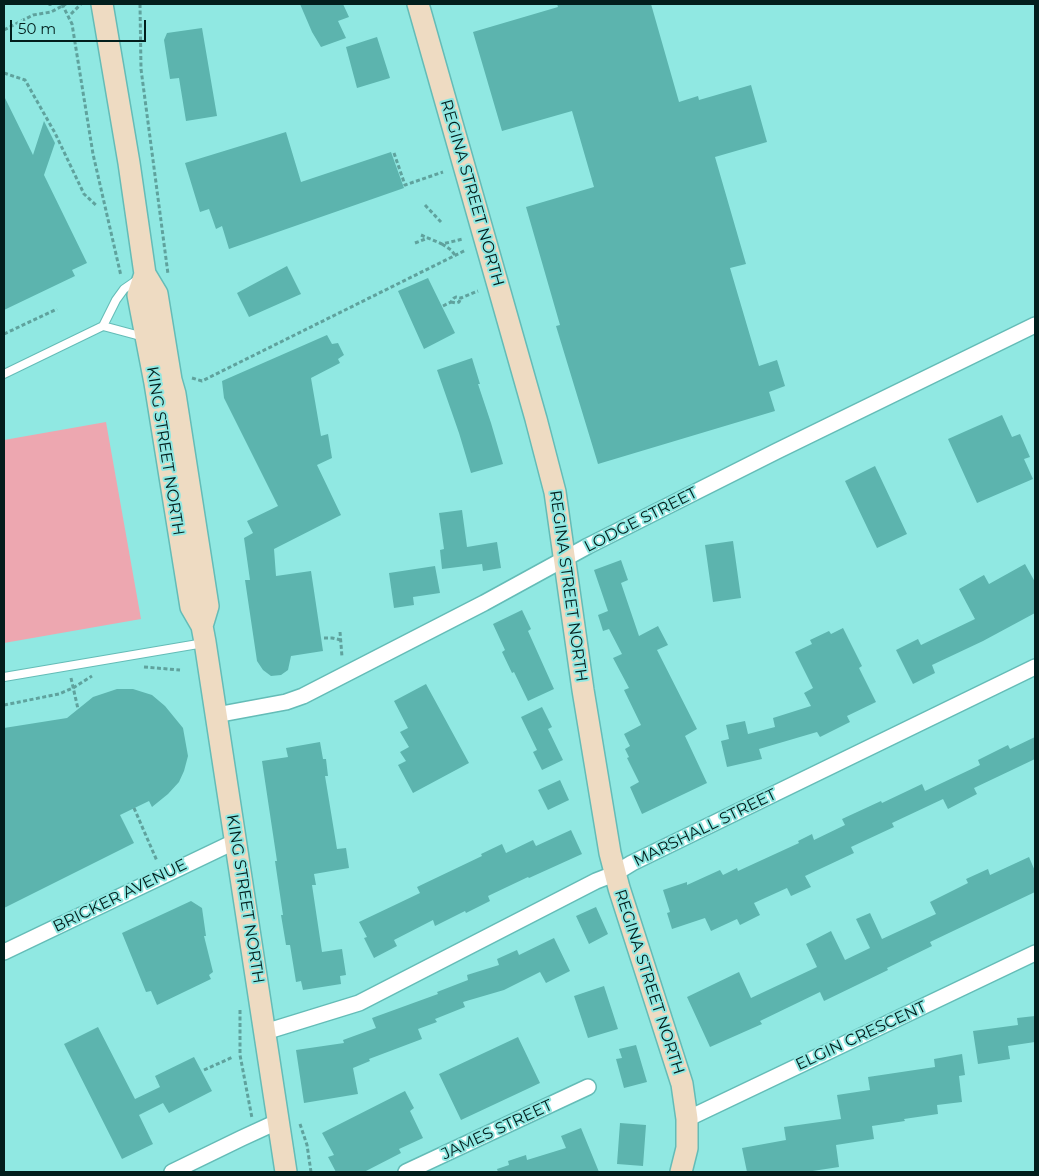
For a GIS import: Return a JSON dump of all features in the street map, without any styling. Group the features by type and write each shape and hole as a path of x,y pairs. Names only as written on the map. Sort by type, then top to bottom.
{"main road":[{"name":"KING STREET NORTH","path":"102,4 129,163 145,274 158,294 171,380 175,394 208,606 203,634"},
{"name":"REGINA STREET NORTH","path":"418,4 556,492 583,690 614,874 682,1084 687,1119 687,1148 681,1172"},
{"name":"KING STREET NORTH","path":"145,274 138,294 155,383 191,608 203,634 286,1172"}],"street":[{"name":"LODGE STREET","path":"216,714 286,702 303,696 484,603 565,558 776,451 1035,325"},
{"name":"MARSHALL STREET","path":"265,1032 359,1003 614,874 632,863 1035,668"},
{"name":"BRICKER AVENUE","path":"4,952 236,841"},
{"name":"ELGIN CRESCENT","path":"687,1119 1035,954"},
{"name":"JAMES STREET","path":"406,1172 424,1168 588,1087"},
{"path":"172,1172 279,1121"}],"lane":[{"path":"4,374 103,326 116,300 124,289 145,274"},
{"path":"103,326 146,338"},
{"path":"4,676 68,666 203,634"}],"path":[{"path":"4,30 33,15 51,12 66,4"},
{"path":"71,14 81,4"},
{"path":"4,73 25,80 55,133 84,194 97,206"},
{"path":"394,153 405,185 443,172"},
{"path":"425,205 441,222"},
{"path":"422,235 442,244 455,255"},
{"path":"415,244 428,238"},
{"path":"442,244 463,240"},
{"path":"192,378 202,381 466,250"},
{"path":"443,306 456,297 461,298 478,291"},
{"path":"4,334 57,308"},
{"path":"340,632 342,657"},
{"path":"324,638 341,640"},
{"path":"68,666 78,709"},
{"path":"142,667 180,670"},
{"path":"4,705 59,694 73,688 96,672"},
{"path":"134,808 164,875"},
{"path":"204,1070 233,1057"}],"shaded area":[{"path":"106,422 141,619 4,643 4,440"}],"building":[{"path":"300,4 343,4 349,17 338,21 346,38 321,47 312,32"},
{"path":"557,4 651,4 679,102 698,96 699,100 751,85 767,142 715,157 746,264 730,268 759,366 777,360 785,386 769,392 775,411 598,464 556,326 560,325 526,207 594,187 572,111 502,131 473,32 558,7"},
{"path":"202,28 217,116 186,121 179,78 170,79 164,40 167,33"},
{"path":"377,37 390,78 357,88 346,47"},
{"path":"4,96 33,155 44,121 55,143 44,175 87,263 72,270 75,276 4,310"},
{"path":"286,132 301,182 391,152 404,188 229,249 222,226 216,229 209,209 200,212 185,163"},
{"path":"287,266 301,294 249,317 237,293"},
{"path":"428,278 455,333 424,349 398,291"},
{"path":"327,335 332,344 338,343 344,355 338,359 340,363 311,378 321,436 328,434 332,458 317,465 341,515 274,549 276,576 311,571 323,651 291,656 288,670 281,675 271,676 263,670 257,661 245,580 250,580 244,538 253,533 247,521 278,506 224,398 222,381"},
{"path":"472,358 480,384 478,384 503,464 471,473 437,370"},
{"path":"1002,415 1012,437 1020,434 1030,457 1024,459 1033,479 977,503 948,439"},
{"path":"875,466 907,534 877,548 845,481"},
{"path":"462,510 467,547 497,542 501,568 483,571 482,564 442,569 440,550 444,549 439,513"},
{"path":"733,541 741,598 713,602 705,545"},
{"path":"621,560 628,580 621,583 639,636 658,626 668,645 657,650 697,729 685,736 707,783 642,814 630,787 639,782 627,758 629,757 625,749 630,746 624,734 641,725 624,690 629,688 613,658 622,654 609,629 603,631 598,615 608,611 594,570"},
{"path":"1025,564 1035,582 1035,613 983,641 932,665 935,673 913,684 896,650 918,639 921,645 975,619 959,589 984,575 989,584"},
{"path":"435,566 440,593 413,597 414,605 394,608 389,573"},
{"path":"522,610 531,629 528,631 554,689 528,701 502,652 505,650 493,624"},
{"path":"843,628 862,666 859,668 876,702 847,716 850,722 820,737 817,732 759,749 762,759 727,767 721,741 729,739 726,725 745,721 748,734 775,727 773,718 811,706 804,693 813,688 795,652 812,644 810,640 829,631 831,634"},
{"path":"426,684 469,763 413,793 398,765 406,761 400,752 409,747 400,732 408,728 394,701"},
{"path":"117,689 133,689 152,695 165,706 183,728 188,756 179,782 152,807 149,801 120,815 134,843 4,908 4,728 67,718 93,697"},
{"path":"542,707 552,727 548,729 563,760 542,770 533,752 537,750 521,717"},
{"path":"1035,737 1035,759 974,788 977,794 948,809 943,799 892,823 894,827 851,847 854,853 805,876 811,887 791,896 787,888 754,903 760,915 740,925 737,919 711,931 705,918 672,929 667,913 670,912 663,890 687,882 687,885 720,870 723,875 737,868 738,871 799,843 798,841 812,834 814,840 845,825 842,819 922,784 925,791 980,765 978,760 1008,745 1010,749"},
{"path":"320,742 323,759 326,759 328,776 325,776 337,849 346,848 349,868 314,874 316,885 312,885 322,952 342,949 346,975 340,976 341,984 303,990 301,981 296,982 290,945 286,945 275,861 277,861 262,761 288,757 286,748"},
{"path":"560,780 569,800 548,810 538,790"},
{"path":"571,830 582,854 488,896 490,901 466,913 465,911 435,926 433,920 394,940 397,946 374,958 364,938 367,937 359,922 420,893 417,887 482,856 481,854 502,844 506,853 533,840 536,846"},
{"path":"1029,857 1035,871 1035,892 930,942 932,946 824,1001 820,992 760,1021 762,1024 710,1047 687,997 739,972 751,998 817,967 806,944 831,931 845,960 870,948 856,919 870,913 882,939 936,914 930,902 968,883 966,879 988,869 990,875"},
{"path":"191,901 202,908 206,936 204,936 213,972 209,975 211,979 157,1005 151,991 146,992 122,933"},
{"path":"596,907 608,934 589,944 576,916"},
{"path":"554,938 570,971 546,983 540,972 504,990 463,1002 465,1007 435,1019 437,1022 418,1029 422,1039 369,1059 370,1061 353,1068 358,1094 304,1103 296,1050 344,1043 343,1040 376,1028 372,1018 438,994 437,992 468,980 467,975 499,965 497,959 517,950 519,955"},
{"path":"604,986 618,1029 588,1038 574,996"},
{"path":"1035,1016 1035,1042 1008,1046 1010,1059 978,1064 973,1031 1018,1025 1017,1018"},
{"path":"98,1027 135,1099 160,1087 155,1076 194,1057 212,1091 169,1113 163,1103 139,1115 153,1144 122,1159 64,1044"},
{"path":"518,1037 540,1083 461,1120 439,1074"},
{"path":"636,1045 647,1082 624,1088 616,1059 622,1058 619,1049"},
{"path":"962,1054 965,1075 959,1076 962,1102 937,1105 938,1114 872,1126 874,1139 836,1145 839,1167 806,1172 747,1172 742,1148 786,1140 784,1127 841,1119 837,1095 870,1090 868,1077 935,1067 934,1059"},
{"path":"405,1091 414,1108 410,1111 423,1138 399,1149 401,1153 364,1172 336,1172 328,1157 334,1155 322,1133"},
{"path":"620,1123 646,1125 643,1166 617,1164"},
{"path":"581,1128 599,1172 498,1172 497,1169 509,1165 508,1161 526,1155 527,1160 566,1148 561,1136"}]}
